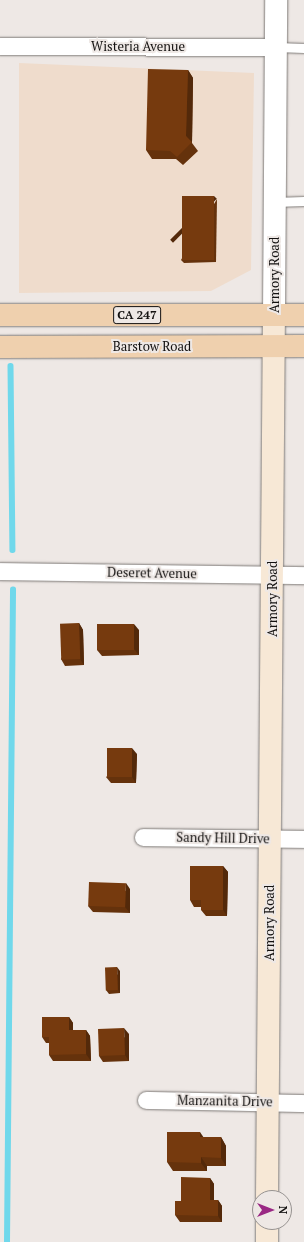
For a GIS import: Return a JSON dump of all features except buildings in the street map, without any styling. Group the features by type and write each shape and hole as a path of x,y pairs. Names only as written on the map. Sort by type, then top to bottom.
{"main road":[{"name":"Armory Road","path":"267,1190 274,314"},
{"name":"CA 247","path":"0,315 304,315"},
{"name":"Barstow Road","path":"0,347 304,346"},
{"path":"267,1230 267,1242"}],"street":[{"name":"Armory Road","path":"274,314 276,0"},
{"name":"Wisteria Avenue","path":"0,46 276,47"},
{"name":"Deseret Avenue","path":"0,571 304,575"},
{"name":"Sandy Hill Drive","path":"143,837 304,839"},
{"name":"Manzanita Drive","path":"146,1100 304,1103"}],"lane":[{"path":"276,47 304,48"},
{"path":"274,202 304,201"}],"shaded area":[{"path":"19,63 254,73 251,270 211,291 19,293"}],"waterway":[{"path":"11,366 13,550"},
{"path":"7,1242 13,590"}]}
